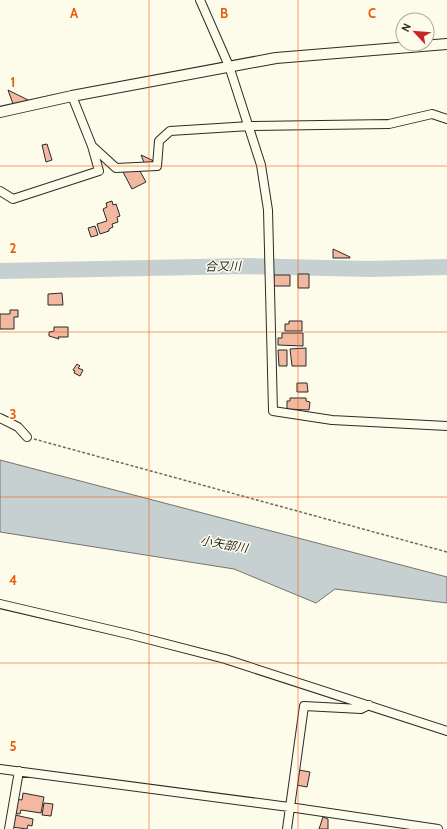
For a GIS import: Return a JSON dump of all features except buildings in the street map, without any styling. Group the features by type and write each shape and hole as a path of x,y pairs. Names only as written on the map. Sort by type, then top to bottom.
{"street":[{"path":"200,0 229,66 250,126 261,165 268,210 268,274 273,412 332,420 447,426"},
{"path":"0,112 72,96 276,58 447,44"},
{"path":"0,191 13,198 99,171 92,146 72,96"},
{"path":"92,146 116,168 157,166 159,141 170,130 250,126 390,124 432,114 447,119"},
{"path":"0,418 18,427 27,436"},
{"path":"0,604 128,634 225,659 447,731"},
{"path":"287,829 304,706 361,709 369,705"},
{"path":"0,768 289,807 438,829"},
{"path":"9,829 19,771"}],"path":[{"path":"27,436 447,552"}],"water":[{"name":"小矢部川","path":"0,460 447,577 447,603 335,589 316,603 234,569 0,532"}],"waterway":[{"name":"合又川","path":"0,271 246,266 369,269 447,267"}]}
